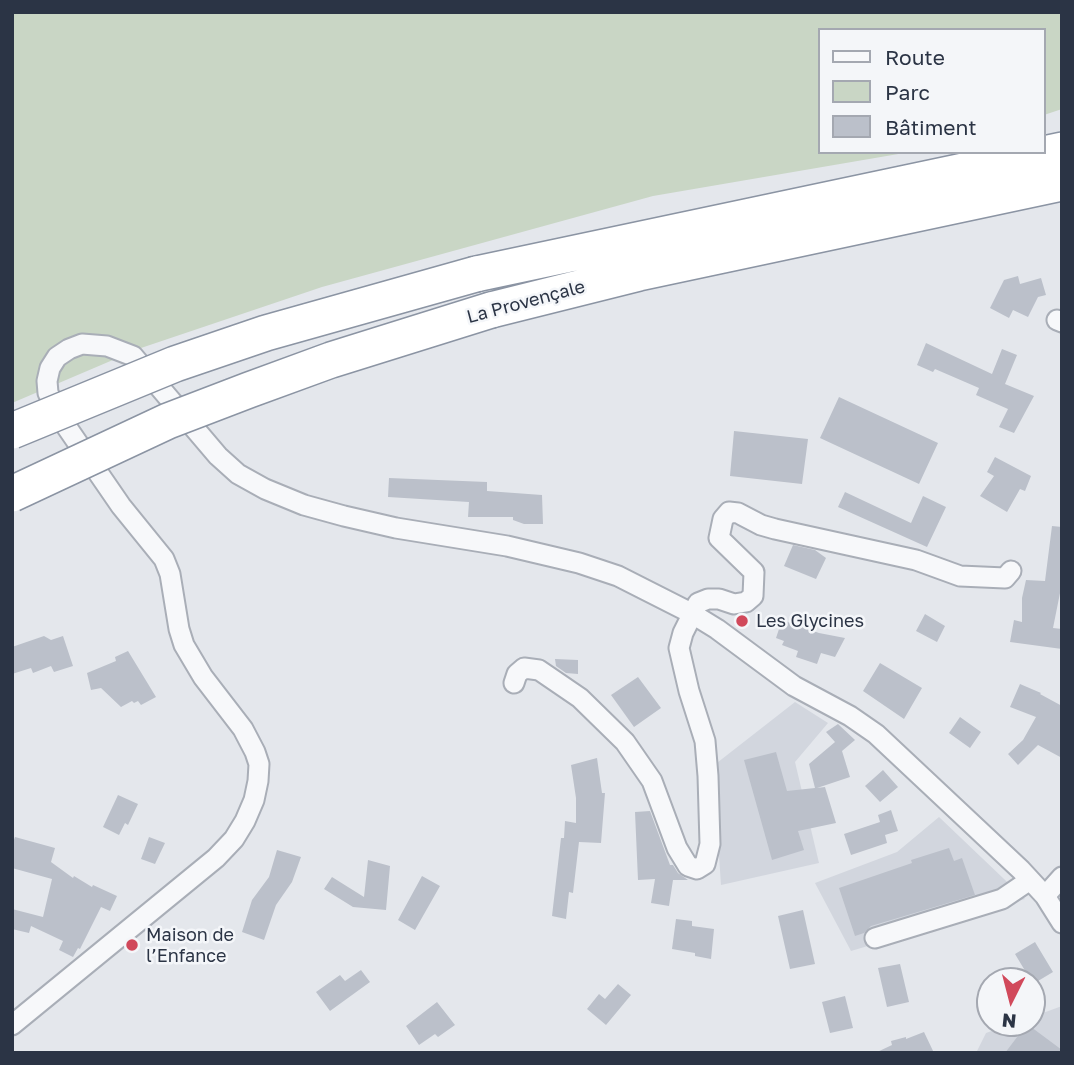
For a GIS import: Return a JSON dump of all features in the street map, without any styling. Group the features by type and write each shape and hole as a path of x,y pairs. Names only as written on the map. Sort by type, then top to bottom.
{"highway":[{"name":"La Provençale","path":"12,430 175,364 266,333 477,274 1043,154"},
{"name":"La Provençale","path":"12,494 168,421 331,360 491,310 639,273 1062,183"}],"street":[{"path":"12,1025 216,858 234,839 245,821 258,781 259,764 249,740 203,677 184,645 170,574 164,559 121,506 66,426 48,393 50,368 57,357 82,344 120,349 133,356 218,456 238,474 275,493 304,505 396,528 530,551 579,563 618,576 717,628 794,686 850,716 876,734 1030,880 1045,896 1062,923"},
{"path":"514,683 517,674 524,668 539,670 580,698 625,742 652,781 677,848 688,866 697,869 705,864 710,844 705,741 679,648 691,613 698,603 719,599 734,604 746,602 753,596 754,572 719,538 723,519 729,512 738,513 768,527 916,560 960,576 1005,578 1012,571"},
{"path":"1045,896 1062,877"},
{"path":"875,938 1002,899 1030,880"}],"shaded area":[{"path":"795,702 828,723 795,762 819,863 721,885 713,766"},
{"path":"939,817 1025,899 851,951 815,883 897,852"},
{"path":"1062,1006 1062,1053 976,1053 984,1037 1046,1037 1046,1012"}],"green space":[{"path":"12,12 1062,12 1062,109 1046,114 1046,28 818,28 818,154 898,154 653,196 322,287 141,348 12,403"}],"building":[{"path":"1018,276 1020,284 1041,278 1046,295 1038,297 1028,317 1013,310 1009,318 990,308 1004,280"},
{"path":"926,343 992,374 1002,349 1017,355 1005,384 1034,396 1014,433 999,427 1008,409 976,395 979,388 935,369 933,372 917,365"},
{"path":"839,397 938,443 919,484 820,438"},
{"path":"734,431 808,439 802,484 730,476"},
{"path":"995,457 1031,476 1025,491 1020,489 1007,512 980,496 994,476 987,472"},
{"path":"389,478 487,482 487,491 542,495 543,524 524,524 513,520 513,517 468,517 469,502 388,497"},
{"path":"845,492 911,523 923,496 946,507 927,547 838,507"},
{"path":"1052,526 1062,527 1062,583 1053,628 1062,629 1062,649 1010,642 1014,620 1022,622 1022,598 1026,580 1045,581"},
{"path":"793,545 815,550 826,558 816,579 784,566"},
{"path":"925,614 945,626 937,642 916,631"},
{"path":"782,620 819,633 845,638 835,657 821,653 817,664 796,657 798,651 782,645 784,641 776,638"},
{"path":"44,636 51,640 63,636 73,666 54,672 51,666 33,673 31,668 12,674 12,647"},
{"path":"128,651 156,697 141,705 138,701 132,701 121,707 101,688 91,690 87,673 116,661 115,657"},
{"path":"555,659 578,660 578,674 566,673 556,666"},
{"path":"880,663 922,688 904,719 863,691"},
{"path":"638,677 661,708 634,727 611,695"},
{"path":"1020,684 1062,706 1062,758 1038,745 1018,765 1008,754 1023,740 1036,717 1010,707"},
{"path":"960,717 981,732 970,748 949,733"},
{"path":"838,724 855,740 842,751 850,777 817,788 825,787 836,823 798,831 804,850 772,860 744,760 776,752 787,791 815,788 809,764 835,742 826,732"},
{"path":"597,758 602,793 605,793 601,843 579,842 573,893 569,892 566,919 552,916 565,821 576,823 576,798 571,765"},
{"path":"883,770 898,787 880,802 865,786"},
{"path":"118,795 138,804 128,825 125,823 119,835 103,827"},
{"path":"891,810 898,831 885,835 887,843 851,855 844,834 880,822 878,815"},
{"path":"650,811 670,865 688,880 673,880 669,906 651,903 655,879 638,880 635,812"},
{"path":"15,837 55,848 51,862 73,878 74,876 92,887 93,885 117,896 110,911 101,907 80,949 78,948 73,957 59,950 63,941 31,926 29,933 12,929 12,909 43,917 52,879 12,868 12,845"},
{"path":"149,837 165,843 155,864 141,859"},
{"path":"949,848 954,861 962,858 975,895 871,926 864,933 855,936 839,888"},
{"path":"277,850 301,857 292,882 276,905 264,940 242,932 252,900 269,877"},
{"path":"368,860 390,866 386,910 353,907 324,889 332,877 364,897"},
{"path":"422,876 440,886 415,930 398,920"},
{"path":"803,910 815,964 790,969 778,916"},
{"path":"676,919 692,921 692,926 714,929 711,959 672,949"},
{"path":"1035,942 1053,972 1046,976 1046,967 1023,967 1015,954"},
{"path":"900,964 909,1002 887,1007 878,968"},
{"path":"361,970 370,982 330,1011 316,992 340,975 345,981"},
{"path":"618,984 631,995 606,1025 587,1009 599,994 605,999"},
{"path":"845,996 853,1028 830,1033 822,1002"},
{"path":"437,1002 455,1025 438,1037 435,1034 419,1045 406,1026"},
{"path":"924,1032 934,1053 875,1053 892,1045 891,1041"},
{"path":"1017,1037 1044,1037 1062,1050 1062,1053 1005,1053"}],"place":[{"name":"Les Glycines","path":"742,621"},
{"name":"Maison de l’Enfance","path":"132,945"}]}
